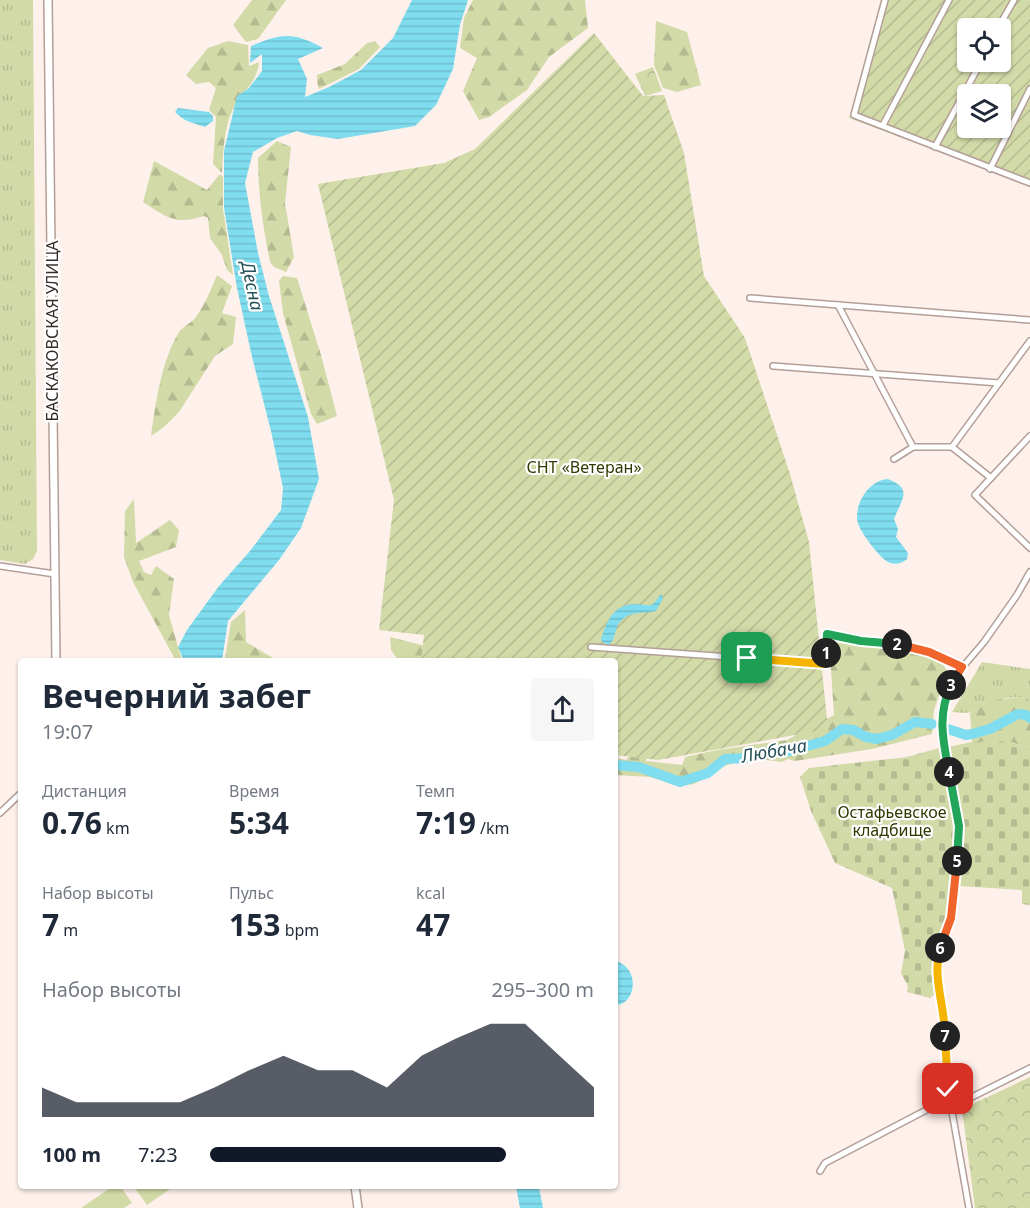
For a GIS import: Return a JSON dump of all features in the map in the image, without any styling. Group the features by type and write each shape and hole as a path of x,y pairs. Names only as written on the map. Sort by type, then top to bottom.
{"street":[{"name":"БАСКАКОВСКАЯ УЛИЦА","path":"48,0 56,658"},
{"path":"885,0 854,115 1030,183"},
{"path":"883,125 949,0"},
{"path":"1004,18 1014,0"},
{"path":"935,147 976,72"},
{"path":"990,169 1030,89"},
{"path":"750,298 1030,320"},
{"path":"838,305 913,447"},
{"path":"952,447 1030,341"},
{"path":"773,366 999,383"},
{"path":"1030,436 975,495 1030,548"},
{"path":"894,459 913,447 952,447 991,478"},
{"path":"0,566 55,574"},
{"path":"969,1208 945,1054 942,1007 936,970 939,948 949,927 953,908 959,826 942,738 941,720 947,693 962,667 995,627 1030,572"},
{"path":"591,647 825,664 827,634 861,641 900,644 929,652 962,667"},
{"path":"0,813 18,796"},
{"path":"820,1171 825,1163 932,1107 972,1097 1030,1068"},
{"path":"355,1189 358,1208"}],"green space":[{"path":"0,0 33,0 37,551 33,559 25,564 0,560"},
{"path":"252,0 286,0 258,39 246,42 233,25"},
{"path":"473,0 585,0 588,28 549,57 527,90 489,117 479,120 463,91 477,58 460,48 464,18"},
{"path":"881,0 1030,0 1030,186 849,118"},
{"path":"656,21 687,32 701,85 677,92 663,88 654,65"},
{"name":"СНТ «Ветеран»","path":"594,33 643,96 664,95 684,153 704,276 745,338 790,474 809,542 828,729 658,760 618,755 618,658 421,658 424,635 379,630 394,500 318,184 444,163 475,149"},
{"path":"228,41 248,45 249,66 259,62 255,76 229,118 224,142 222,173 213,164 216,117 209,110 216,88 209,82 196,84 186,75 208,48"},
{"path":"375,41 380,47 359,69 319,89 317,75 345,64 367,43"},
{"path":"653,67 662,91 645,96 635,74"},
{"path":"277,141 291,147 285,203 294,257 286,272 274,267 270,262 259,184 258,158"},
{"path":"154,161 207,190 219,175 223,176 223,209 233,275 227,270 222,255 210,238 208,218 204,216 179,220 143,202"},
{"path":"217,275 232,286 222,313 236,317 233,344 215,356 179,412 151,436 160,382 168,356 179,332 199,312"},
{"path":"283,276 297,278 337,416 317,424 311,414 283,313 279,281"},
{"path":"134,499 136,543 170,520 179,530 176,547 139,561 144,572 151,575 156,566 174,579 169,615 181,658 174,658 133,582 124,557 125,511"},
{"path":"245,610 246,642 273,658 225,658 231,622"},
{"path":"390,637 429,647 429,658 397,658 391,650"},
{"path":"832,641 901,649 941,659 947,672 934,710 932,734 872,749 795,761 788,759 782,762 760,759 742,760 725,766 694,784 679,786 650,777 618,775 618,758 626,760 637,747 646,749 646,761 682,765 685,757 787,740 834,715 830,655"},
{"path":"982,662 1030,669 1030,700 1006,698 971,712 952,712"},
{"path":"1022,697 1030,700 1030,748 1011,742 972,742 970,713 996,700"},
{"name":"Остафьевское кладбище","path":"972,742 1011,742 1030,748 1030,905 1022,904 1022,890 960,886 963,825 948,747"},
{"name":"Остафьевское кладбище","path":"939,748 952,810 954,843 946,917 932,963 934,995 930,998 907,992 908,986 901,973 905,951 892,888 835,863 811,811 800,777 809,768 907,757"},
{"path":"1030,1077 1030,1208 975,1208 962,1109"},
{"path":"109,1189 122,1189 132,1203 124,1208 81,1208"},
{"path":"135,1189 170,1189 147,1205"}],"water":[{"name":"Десна","path":"412,0 468,0 460,25 453,69 436,105 415,126 338,139 297,131 277,138 253,152 245,183 258,253 269,296 308,417 319,479 301,528 279,560 228,621 222,658 183,658 178,647 187,630 219,586 250,551 281,510 283,488 237,288 224,208 224,151 237,96 249,88 262,71 262,54 250,63 251,46 287,36 303,39 323,48 298,59 307,79 305,97 361,70 393,38"},
{"path":"178,108 209,112 213,116 213,121 205,127 192,123 175,112"},
{"path":"888,479 901,487 903,491 902,501 894,519 898,529 896,537 908,553 907,559 897,564 886,561 876,550 865,537 857,519 859,505 865,493 875,483"},
{"path":"661,594 663,598 656,611 629,615 620,622 609,645 602,642 606,626 616,610 628,605 651,605"},
{"path":"618,962 627,968 633,985 630,996 618,1004"},
{"path":"516,1189 539,1189 543,1208 520,1208"}],"waterway":[{"name":"Любача","path":"948,729 966,735 990,729 1018,714 1030,718"},
{"name":"Любача","path":"618,765 639,767 680,782 708,773 725,759 748,758 764,752 786,752 825,741 842,729 853,730 866,737 877,739 892,735 915,722 932,724"}],"route":[{"path":"747,658 825,664 827,634 861,641 900,644 948,659 962,667 947,693 941,720 942,738 959,826 953,908 949,927 939,948 936,970 945,1030 948,1089"}]}
